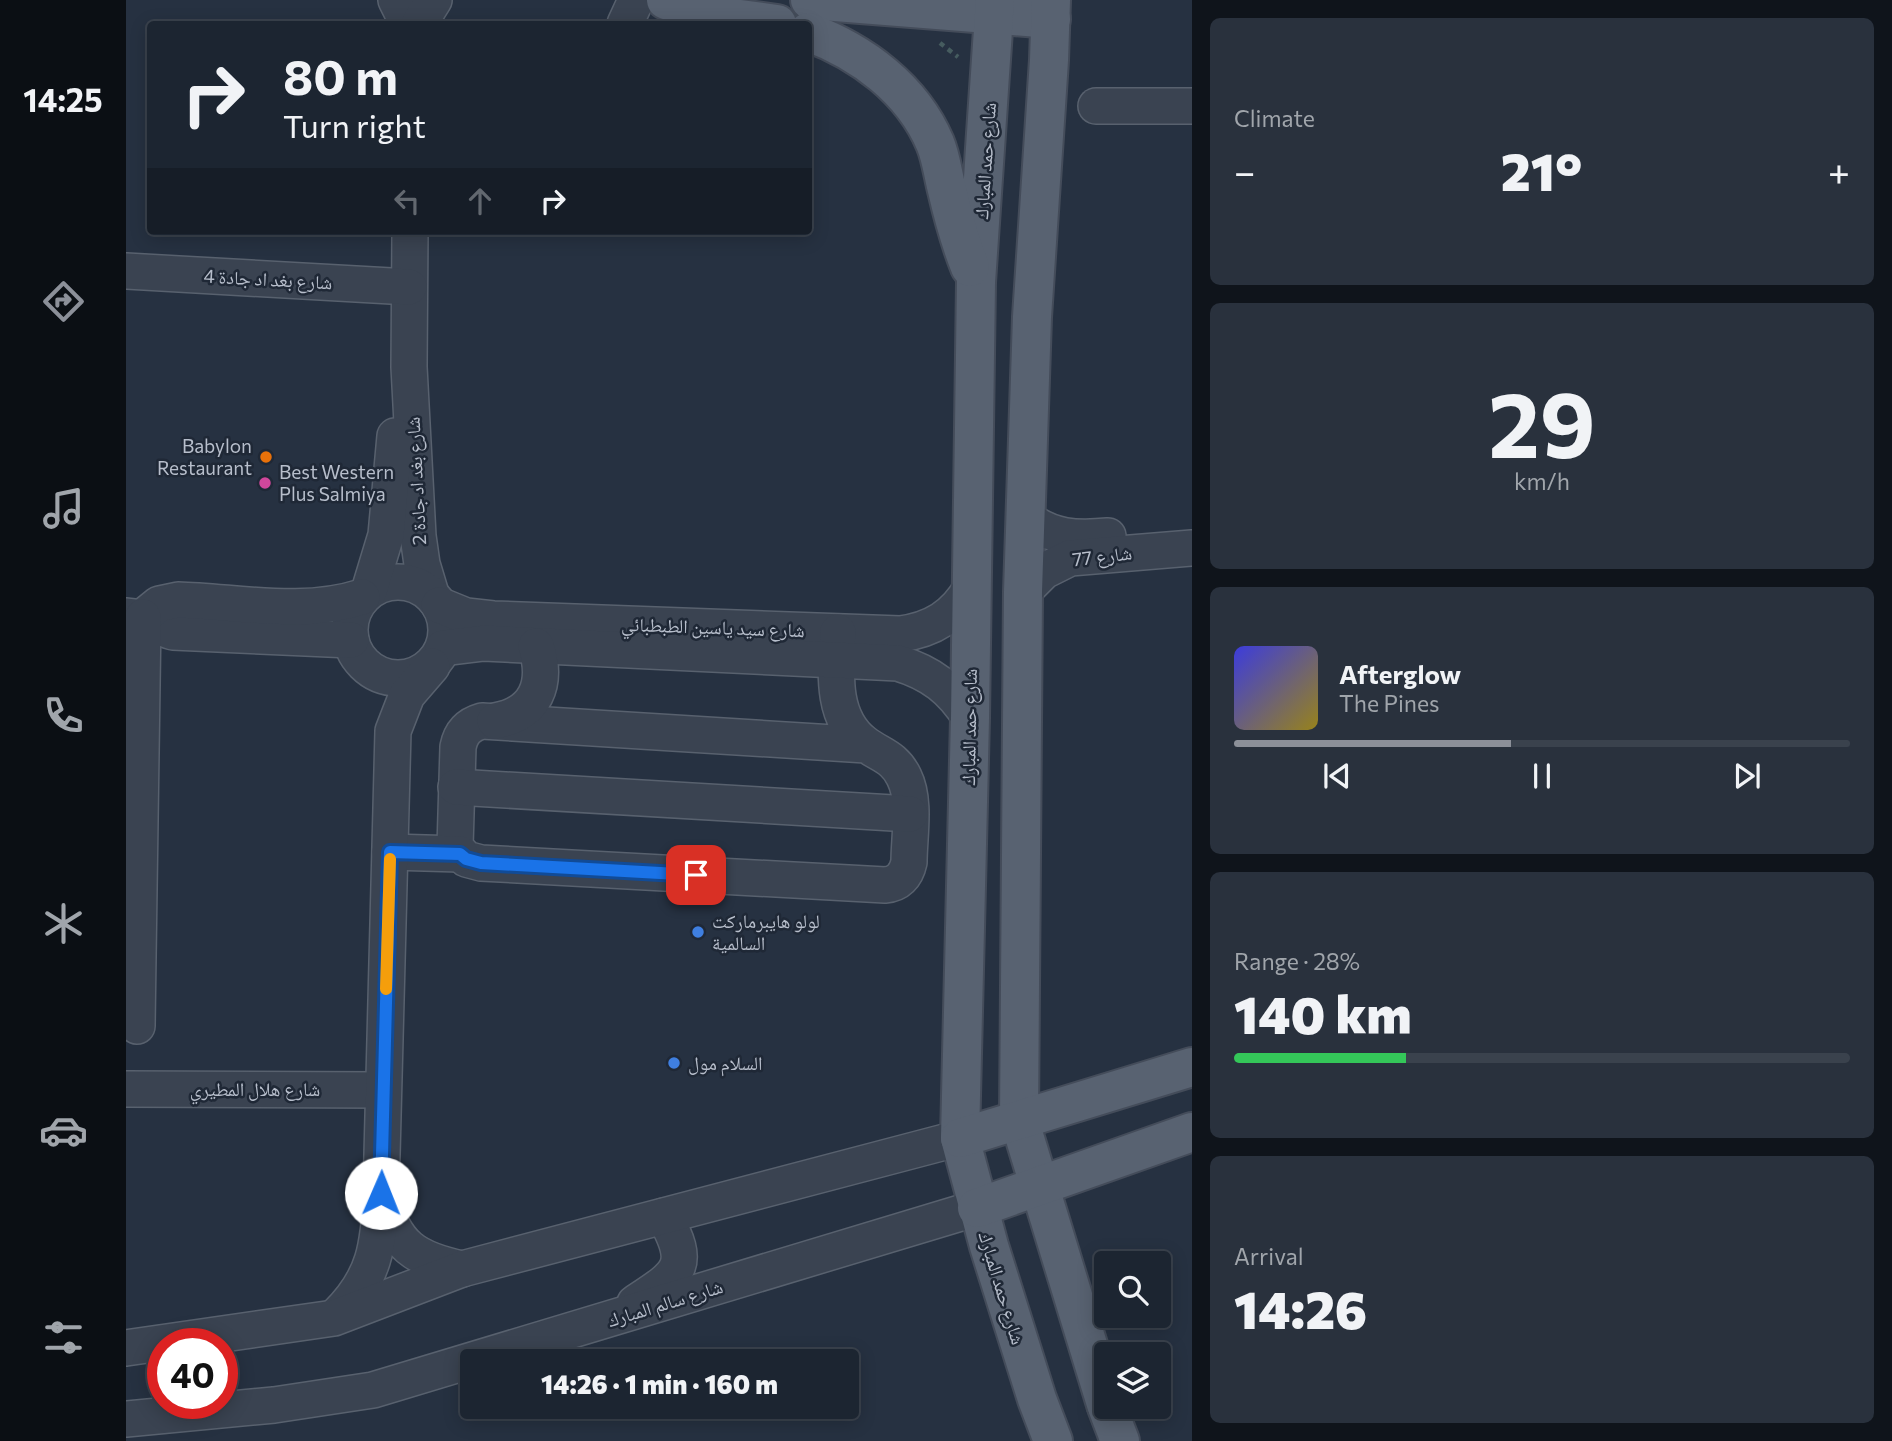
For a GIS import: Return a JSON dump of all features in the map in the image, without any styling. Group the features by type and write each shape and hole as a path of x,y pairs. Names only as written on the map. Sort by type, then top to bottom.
{"main road":[{"path":"666,0 710,15 754,21"},
{"path":"810,0 1051,9 1032,317 1023,592 1019,1119 1094,1364"},
{"name":"شارع حمد المبارك","path":"995,7 976,282 970,719 960,1138 977,1208 1037,1399 1053,1441"},
{"path":"812,34 832,41 874,67 910,102 924,122 935,144 956,226 976,282"},
{"path":"960,1138 1192,1067"},
{"name":"شارع سالم المبارك","path":"977,1208 1192,1132"},
{"path":"1112,1419 1120,1441"}],"street":[{"path":"396,0 406,21"},
{"path":"421,21 434,0"},
{"path":"626,21 635,0"},
{"path":"1096,106 1192,106"},
{"name":"شارع بغد اد جادة 2","path":"410,235 409,367 418,536 422,564 435,599"},
{"name":"شارع بغد اد جادة 4","path":"126,271 409,287"},
{"name":"شارع بغد اد جادة 2","path":"366,594 386,535 395,434 409,367"},
{"name":"شارع 77","path":"1026,518 1048,533 1074,538 1192,527"},
{"name":"شارع 77","path":"1023,592 1044,571 1070,558 1192,548"},
{"path":"135,616 159,604 178,600 306,607 341,604 381,585 407,582 420,586 435,599 446,626 438,657 407,695 393,731"},
{"name":"شارع سيد ياسين الطبطبائي","path":"438,657 472,643 536,646 837,647 925,629 957,609 971,588"},
{"path":"334,1318 353,1299 368,1276 377,1250 381,1193 393,731 371,670 355,652 351,640 350,625 354,610 366,594"},
{"name":"شارع سيد ياسين الطبطبائي","path":"435,599 466,616 480,618 837,647 880,661 916,668 933,677 960,702 970,719"},
{"path":"135,616 173,632 351,640"},
{"path":"135,616 133,869 137,1026"},
{"path":"495,722 511,719 525,709 536,696 541,680 541,663 536,646"},
{"path":"837,647 837,687 842,714 856,736 897,766 908,789 910,814 907,870 898,881 885,885 481,863 466,859 460,854 454,839 460,737 465,729 482,721 866,745"},
{"path":"371,670 396,678 409,677 438,657"},
{"path":"456,787 910,814"},
{"path":"390,852 460,854"},
{"name":"شارع هلال المطيري","path":"126,1088 383,1090"},
{"path":"126,1348 334,1318 462,1269 960,1138"},
{"path":"381,1193 389,1224 407,1247 433,1263 462,1269"},
{"name":"شارع سالم المبارك","path":"126,1419 274,1405 373,1390 977,1208"},
{"path":"605,1322 662,1285 677,1270 680,1249 664,1216"}],"slow traffic":[{"path":"386,989 390,859"}],"place":[{"name":"Babylon Restaurant","path":"266,457"},
{"name":"Best Western Plus Salmiya","path":"265,483"},
{"name":"لولو هايبرماركت السالمية","path":"698,932"},
{"name":"السلام مول","path":"674,1063"}],"route":[{"path":"381,1193 390,852 460,854 466,859 481,863 696,875"}]}
